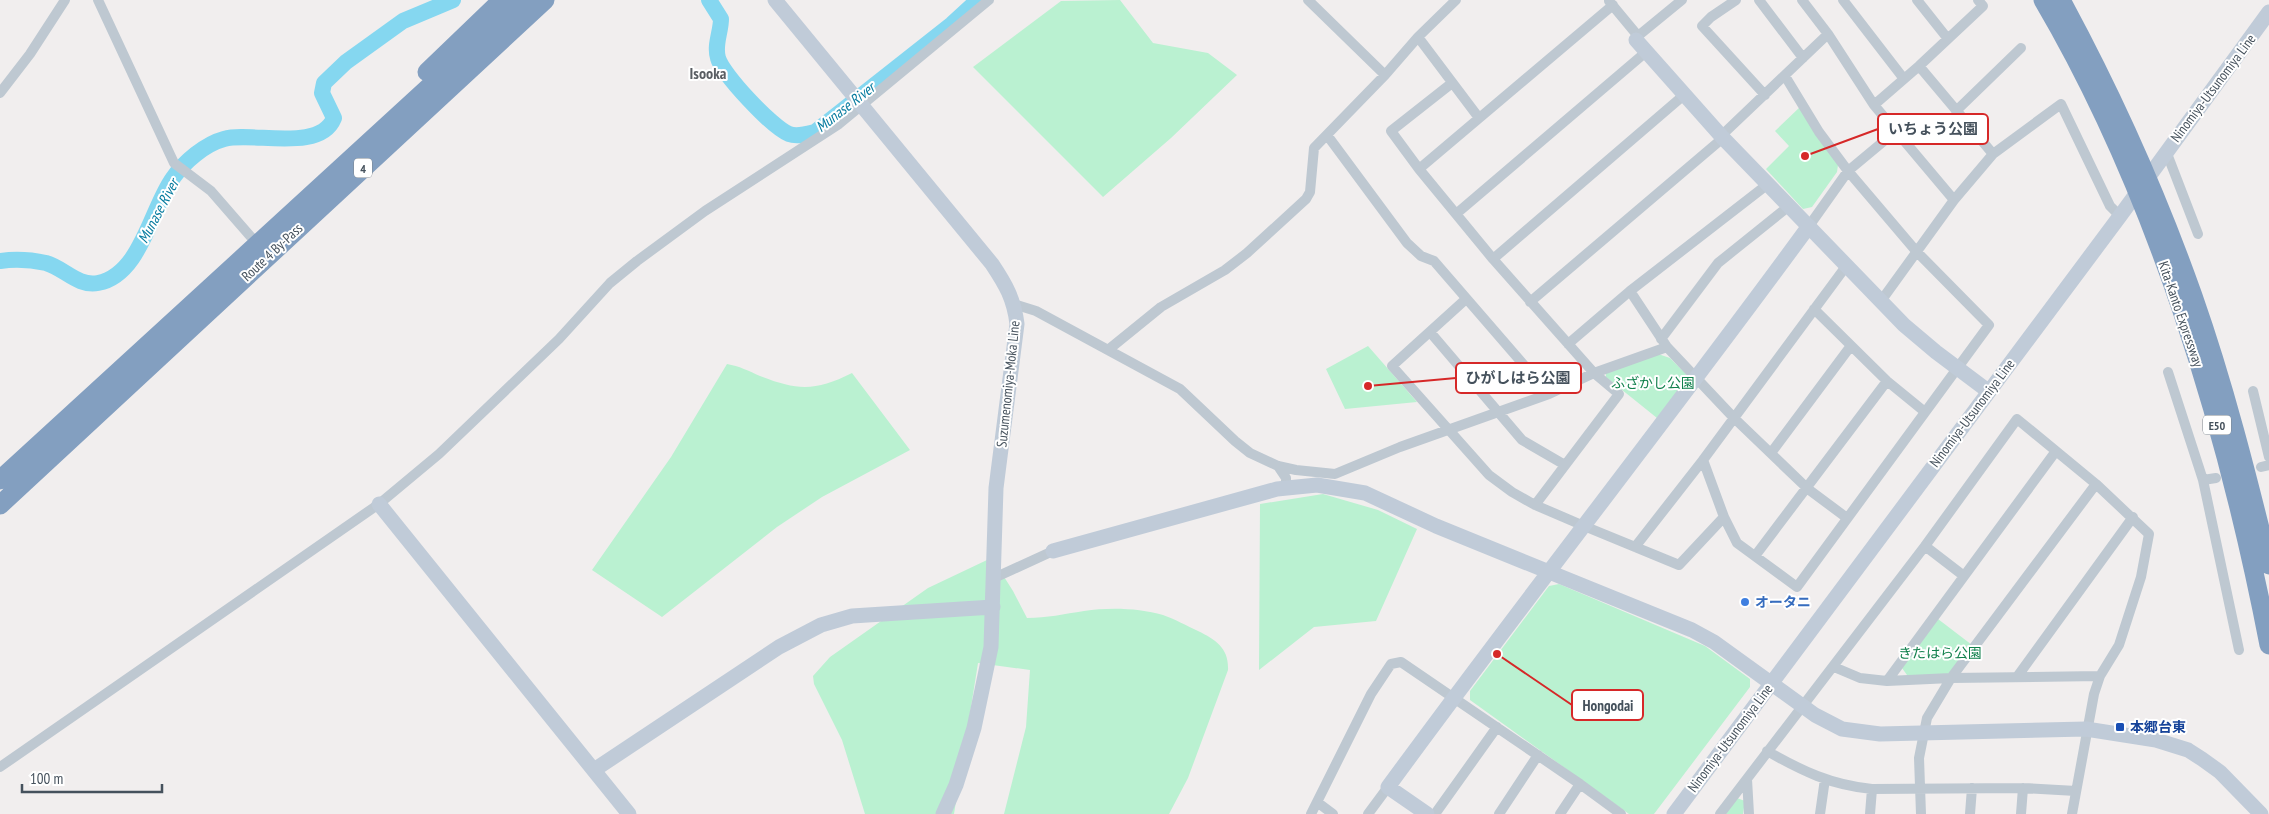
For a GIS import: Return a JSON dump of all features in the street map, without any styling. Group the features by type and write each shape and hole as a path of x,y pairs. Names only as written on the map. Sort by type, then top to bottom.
{"highway":[{"path":"176,330 251,238 502,0"},
{"name":"Route 4 By-Pass","path":"0,505 268,237 524,0"},
{"name":"Route 4 By-Pass","path":"0,480 176,330 545,0"},
{"path":"176,330 264,270 391,158 561,0"},
{"name":"Kita-Kanto Expressway","path":"2043,0 2082,73 2129,174 2150,204 2194,297 2224,394 2269,565"},
{"name":"Kita-Kanto Expressway","path":"2061,0 2095,63 2139,158 2150,204 2179,305 2209,398 2241,517 2269,645"}],"street":[{"path":"0,94 30,54 65,0"},
{"path":"98,0 174,163 211,191 251,238"},
{"name":"Suzumenomiya-Moka Line","path":"774,0 812,43 992,264 1006,285 1014,304 1017,324 996,488 992,647 974,728 956,785 943,814"},
{"path":"0,767 378,504 439,454 558,339 610,283 705,211 839,124 988,0"},
{"path":"1308,0 1385,75"},
{"path":"1108,350 1161,307 1225,270 1240,259 1306,199 1310,192 1314,148 1385,75 1418,37 1456,0"},
{"path":"1637,38 1682,0"},
{"path":"1736,0 1711,17 1702,26 1764,95"},
{"path":"1759,0 1804,58"},
{"path":"1802,0 1828,34 1874,105 1954,200"},
{"path":"1843,0 1904,79"},
{"path":"1917,0 1948,39"},
{"path":"1874,105 1983,6 1978,0"},
{"path":"1419,169 1611,2 1646,52 1684,95 1846,265 1930,347 1988,391"},
{"name":"Ninomiya-Utsunomiya Line","path":"1674,814 2120,216 2269,12"},
{"path":"1530,302 1722,137 1828,34"},
{"path":"1418,37 1479,118"},
{"path":"1956,111 2021,48"},
{"path":"1456,214 1646,52"},
{"path":"1919,66 1992,154"},
{"path":"1703,460 1724,517 1737,543 1797,587 1989,325 1916,251 1848,171 1819,132 1785,76"},
{"path":"1452,83 1391,131 1419,169 1530,302 1594,374 1619,394 1535,505"},
{"path":"1493,259 1684,95"},
{"path":"1881,301 1954,200 1992,154 2061,104 2110,206 2120,216"},
{"path":"1368,814 1454,697 1697,378 1848,171 1896,131"},
{"path":"1327,135 1407,243 1421,256 1434,261 1549,394"},
{"path":"2166,151 2198,234"},
{"path":"1568,344 1630,291 1768,184"},
{"path":"1014,304 1036,311 1180,389 1250,453 1278,466 1335,474 1447,430 1549,394 1664,343 1718,263 1789,206"},
{"path":"1635,547 1703,460 1846,265"},
{"path":"1630,291 1664,343 1734,418 1808,489 1847,518"},
{"path":"1466,299 1392,366 1489,475 1512,492 1535,505 1679,565 1724,517"},
{"path":"1814,309 1886,381 1925,412"},
{"path":"1430,332 1522,440 1565,465"},
{"path":"1771,453 1850,347"},
{"path":"2168,372 2203,480 2239,650"},
{"path":"1755,556 1808,489 1886,381"},
{"path":"2253,390 2269,457"},
{"path":"1720,814 1925,546 2017,418 2096,484 2149,534 2140,577 2119,645 2100,676 2094,694 2086,729 2072,814"},
{"path":"1887,681 2056,451"},
{"path":"1278,466 1286,478 1286,488"},
{"path":"2203,480 2216,478"},
{"path":"994,578 1053,551 1286,488 1317,484 1365,493 1436,526 1692,630 1714,642 1801,706 1829,724 1842,729 1880,734 2086,729 2156,740 2188,750 2220,772 2261,814"},
{"path":"1920,814 1919,758 1928,718 1951,678 2096,484"},
{"path":"378,504 629,814"},
{"path":"2017,677 2133,517"},
{"path":"1925,546 1964,576"},
{"path":"594,770 778,646 821,625 852,616 993,607"},
{"path":"1311,814 1371,694 1391,664 1401,662 1621,814"},
{"path":"1834,667 1860,678 1887,681 2100,676"},
{"path":"1436,814 1497,727"},
{"path":"1767,751 1803,772 1848,787 1872,789 2023,788 2076,791"},
{"path":"1499,814 1538,755"},
{"path":"1747,779 1749,814"},
{"path":"1820,814 1825,779"},
{"path":"1560,814 1580,784"},
{"path":"1388,787 1427,814"},
{"path":"1970,814 1972,788"},
{"path":"2021,814 2023,788"},
{"path":"1870,814 1872,789"},
{"path":"1317,802 1334,814"}],"green space":[{"path":"1120,0 1153,43 1208,53 1237,75 1171,138 1103,197 973,67 1061,1"},
{"path":"1800,107 1838,165 1837,172 1812,207 1803,209 1766,169 1789,146 1775,131"},
{"path":"1368,346 1417,402 1345,409 1326,369"},
{"name":"ふざかし公園","path":"1658,354 1670,358 1686,374 1685,382 1657,418 1606,377 1606,373"},
{"path":"727,364 740,367 773,381 807,387 828,383 852,373 910,450 822,497 777,527 662,617 592,570 671,457"},
{"path":"1323,494 1378,510 1417,529 1376,621 1314,627 1259,670 1260,504"},
{"path":"987,560 994,561 1027,618 1049,617 1104,609 1144,611 1167,617 1198,631 1216,641 1224,650 1228,662 1228,670 1188,778 1169,814 1004,814 1026,727 1030,670 978,663 954,814 865,814 842,740 814,684 813,676 830,657 928,588"},
{"path":"1559,584 1705,646 1750,679 1750,687 1654,814 1629,814 1470,700 1470,691 1549,586"},
{"name":"きたはら公園","path":"1938,619 1972,645 1953,671 1946,675 1907,675 1902,668"},
{"path":"1737,798 1745,801 1743,814 1726,814"}],"waterway":[{"name":"Munase River","path":"0,261 23,260 46,263 53,265 78,280 91,283 98,283 113,277 125,267 135,254 173,178 196,154 217,141 224,139 236,137 300,138 315,135 326,129 334,118 322,93 324,83 346,62 403,21 453,0"},
{"name":"Munase River","path":"709,0 721,19 717,53 722,66 761,112 782,130 795,135 815,132 952,24 978,0"}],"place":[{"name":"いちょう公園","path":"1805,156"},
{"name":"ひがしはら公園","path":"1368,386"},
{"name":"オータニ","path":"1745,602"},
{"name":"Hongodai","path":"1497,654"},
{"name":"本郷台東","path":"2120,727"}],"district":[{"name":"Isooka","path":"708,73"}]}
